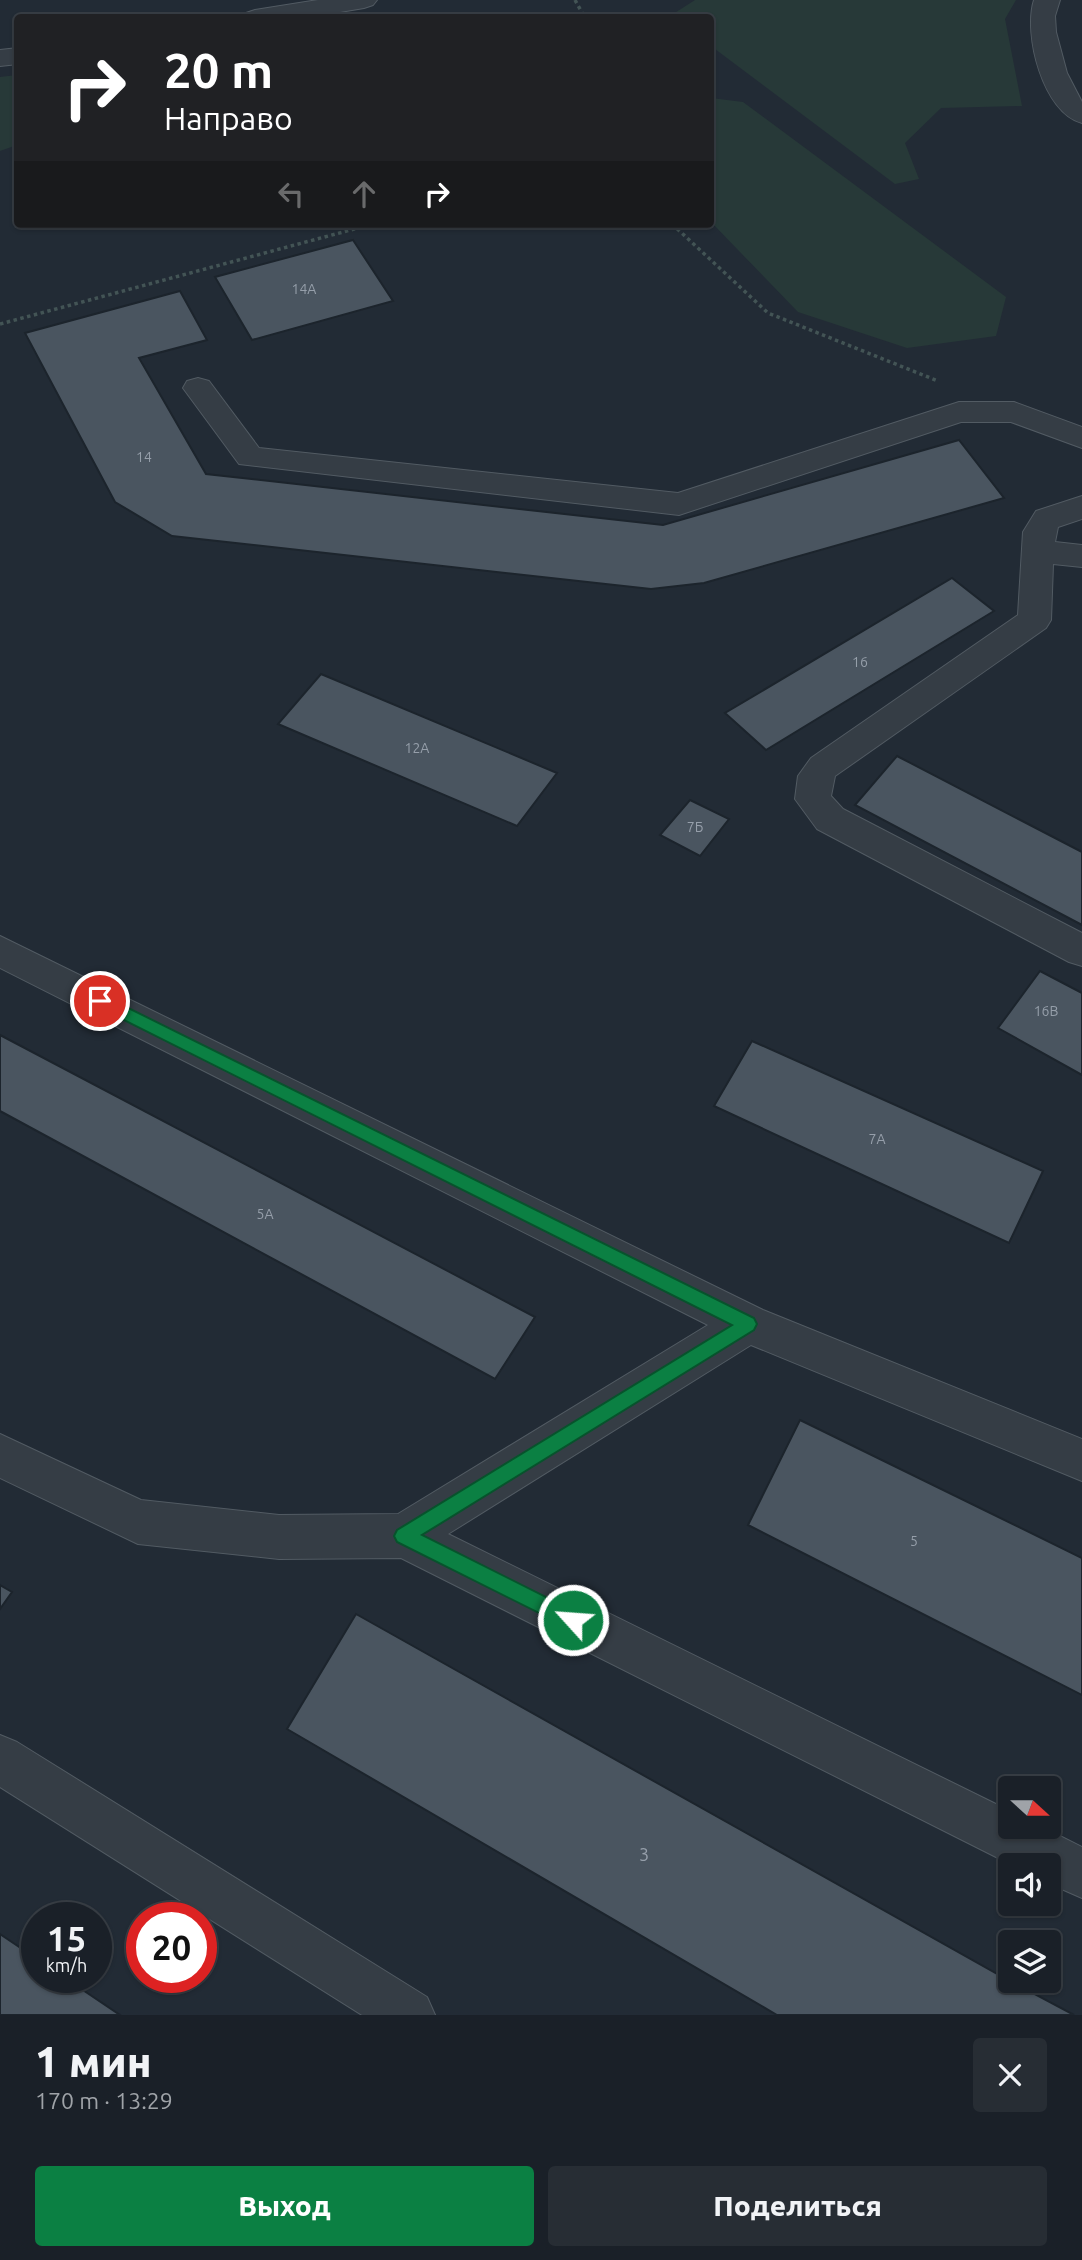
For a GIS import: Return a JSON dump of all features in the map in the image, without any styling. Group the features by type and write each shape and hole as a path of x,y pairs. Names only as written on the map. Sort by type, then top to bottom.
{"lane":[{"path":"279,14 364,0"},
{"path":"1047,0 1041,19 1059,87 1073,110 1082,115"},
{"path":"198,388 250,457 679,504 959,412 1013,412 1082,438"},
{"path":"1082,507 1047,519 1039,532 1034,620 823,767 816,776 813,799 830,819 1082,951"},
{"path":"1039,551 1082,556"},
{"path":"0,951 748,1324 1082,1460"},
{"path":"404,1536 748,1324"},
{"path":"0,1455 138,1522 279,1537 404,1536 1082,1873"},
{"path":"0,1759 409,2015"}],"path":[{"path":"0,324 358,228"},
{"path":"676,228 768,313 1013,412"}],"shaded area":[{"path":"695,0 1016,0 1005,19 1022,106 941,108 905,143 919,179 895,184 714,48 714,14 673,14"},
{"path":"14,75 14,146 0,151 0,77"},
{"path":"714,98 743,102 1006,297 996,336 907,348 798,312 714,225"}],"building":[{"path":"353,240 393,301 252,340 215,277"},
{"path":"180,291 207,340 139,358 206,474 663,525 959,440 1004,498 704,583 651,589 172,536 115,502 25,333"},
{"path":"952,578 994,611 766,750 725,713"},
{"path":"321,674 557,773 517,826 278,724"},
{"path":"897,756 1082,852 1082,925 855,805"},
{"path":"690,800 729,819 700,856 660,835"},
{"path":"1040,971 1082,993 1082,1075 998,1028"},
{"path":"0,1035 535,1317 495,1379 0,1111"},
{"path":"752,1041 1043,1171 1009,1243 714,1106"},
{"path":"800,1420 1082,1558 1082,1695 748,1525"},
{"path":"0,1585 12,1592 0,1609"},
{"path":"356,1614 998,1974 998,1993 1033,1993 1074,2015 777,2015 287,1729"},
{"path":"0,1934 21,1948 21,1993 87,1993 120,2015 0,2015"}],"route":[{"path":"100,1001 748,1324 404,1536 573,1620"}]}
